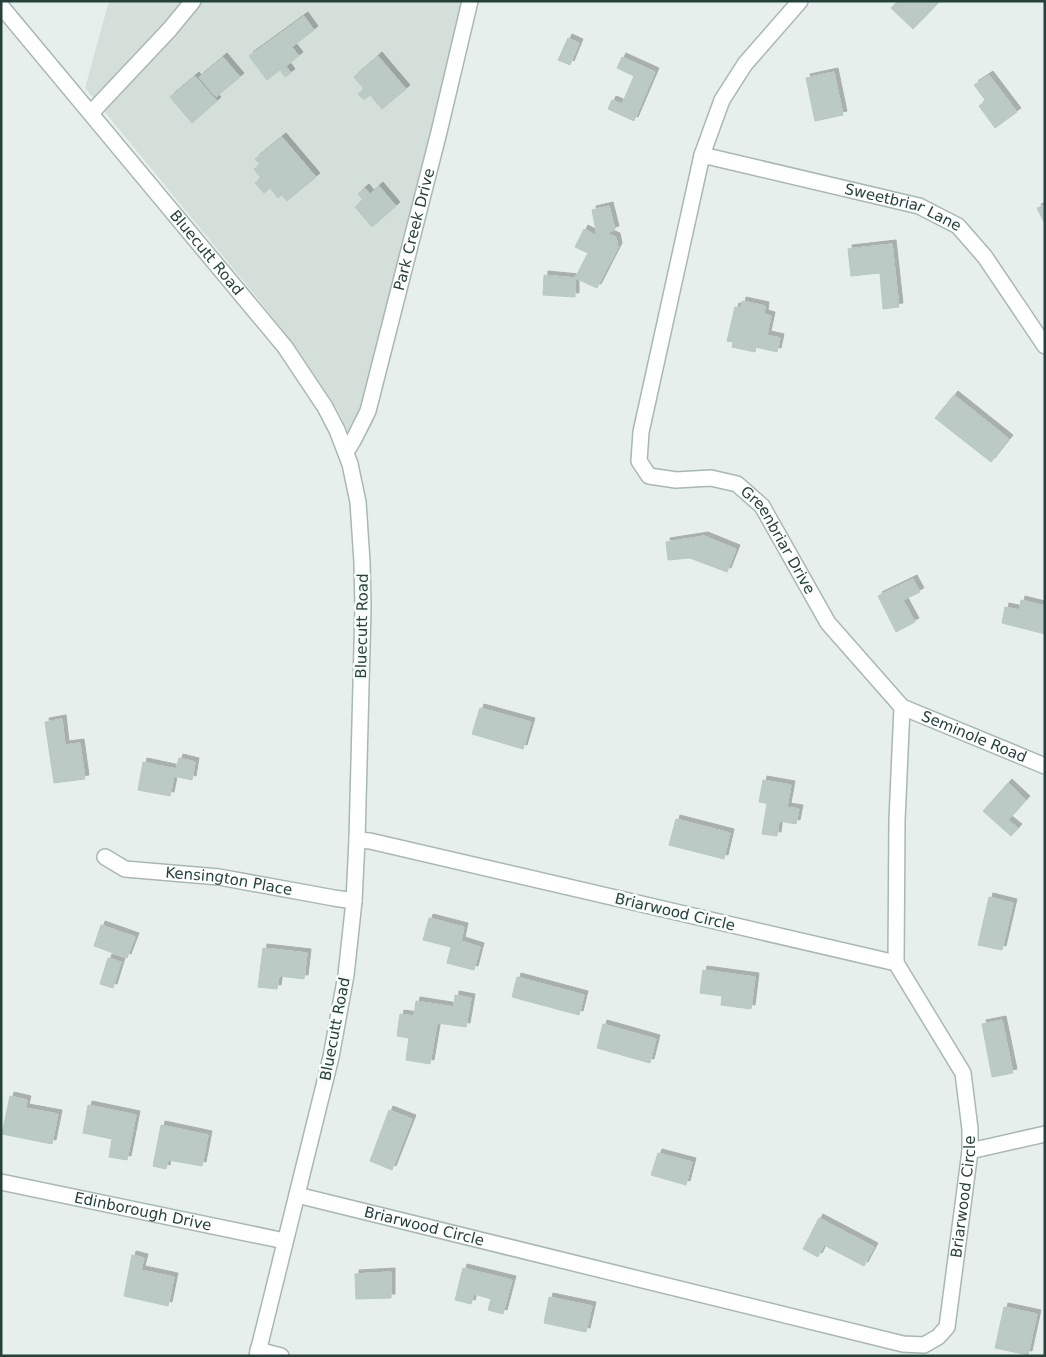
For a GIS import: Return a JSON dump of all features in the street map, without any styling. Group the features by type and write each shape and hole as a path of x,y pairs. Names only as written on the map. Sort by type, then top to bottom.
{"street":[{"path":"91,113 170,29 193,1"},
{"name":"Park Creek Drive","path":"346,452 368,411 470,1"},
{"name":"Greenbriar Drive","path":"800,1 745,64 722,100 702,155 641,432 639,461 649,476 676,480 711,478 737,484 762,506 828,623 902,707"},
{"name":"Bluecutt Road","path":"1,6 285,347 325,407 337,430 346,452 358,502 362,562 361,722 358,840 346,975 331,1057 257,1353"},
{"name":"Sweetbriar Lane","path":"702,155 918,206 958,226 985,257 1045,346"},
{"path":"896,963 897,820 902,707"},
{"name":"Seminole Road","path":"902,707 1045,766"},
{"name":"Briarwood Circle","path":"297,1195 903,1344 924,1345 938,1337 947,1327 970,1151 970,1129 963,1073 896,963 370,841 358,840"},
{"name":"Kensington Place","path":"104,857 125,869 219,878 354,901"},
{"path":"970,1151 1045,1134"},
{"name":"Edinborough Drive","path":"1,1182 285,1241"},
{"path":"257,1353 282,1356"}],"shaded area":[{"path":"109,1 479,1 373,423 356,451 339,412 298,350 85,88"}],"building":[{"path":"898,1 940,1 913,29 891,8"},
{"path":"304,16 314,30 292,47 299,56 286,66 291,73 285,77 280,70 267,80 249,56"},
{"path":"568,38 579,43 570,65 558,60"},
{"path":"378,56 406,89 382,109 370,95 364,100 358,94 364,89 354,77"},
{"path":"223,57 240,77 216,97 199,77"},
{"path":"622,57 655,72 634,121 608,109 612,100 622,104 634,76 617,68"},
{"path":"834,72 843,115 815,121 806,78"},
{"path":"989,75 1017,112 995,128 979,106 986,101 974,85"},
{"path":"195,76 217,101 192,123 170,97"},
{"path":"282,137 316,177 287,201 282,195 278,198 270,188 264,193 255,183 261,178 254,169 260,164 255,159"},
{"path":"379,186 396,206 372,227 355,207 363,200 358,194 365,188 370,194"},
{"path":"1045,205 1045,224 1037,208"},
{"path":"609,206 615,230 606,233 616,237 618,247 597,236 592,210"},
{"path":"584,229 618,247 597,288 575,278 588,253 575,247"},
{"path":"892,244 899,307 883,309 880,273 851,276 848,249"},
{"path":"544,275 575,278 575,297 543,295"},
{"path":"742,301 765,306 764,314 771,316 767,335 780,338 777,352 756,347 755,352 732,347 733,342 727,341 735,307 741,308"},
{"path":"954,395 1009,439 991,462 935,418"},
{"path":"704,536 736,549 727,572 690,558 668,560 666,542"},
{"path":"913,579 920,592 903,600 915,622 896,632 878,596"},
{"path":"1021,600 1045,606 1045,634 1002,623 1005,607 1019,610"},
{"path":"480,708 531,722 523,749 472,734"},
{"path":"62,719 65,745 80,743 85,779 54,783 45,722"},
{"path":"179,758 195,762 192,780 174,776 170,796 138,790 143,762 176,769"},
{"path":"763,780 791,785 787,807 759,802"},
{"path":"1008,783 1026,800 1008,820 1018,828 1011,836 983,811"},
{"path":"767,804 799,809 796,824 779,821 777,836 762,834"},
{"path":"676,819 730,833 724,859 669,845"},
{"path":"989,897 1013,903 1002,950 978,945"},
{"path":"429,918 464,927 461,941 480,947 474,970 447,963 451,947 423,940"},
{"path":"101,925 135,937 127,958 94,946"},
{"path":"263,948 307,953 304,979 279,976 277,989 258,987"},
{"path":"108,958 121,962 113,988 100,984"},
{"path":"703,970 755,977 751,1009 721,1005 722,996 700,993"},
{"path":"517,977 584,995 579,1015 512,997"},
{"path":"455,995 471,998 466,1027 437,1023 430,1064 406,1060 409,1038 397,1036 400,1014 414,1016 416,1001 454,1007"},
{"path":"1002,1020 1013,1073 992,1077 982,1024"},
{"path":"603,1024 656,1039 650,1063 597,1048"},
{"path":"10,1096 27,1100 25,1108 58,1114 52,1144 2,1134"},
{"path":"88,1105 136,1115 127,1160 109,1157 112,1139 83,1133"},
{"path":"389,1110 412,1119 392,1170 370,1161"},
{"path":"161,1125 208,1135 202,1166 168,1160 166,1169 153,1166"},
{"path":"658,1153 692,1162 686,1185 651,1175"},
{"path":"819,1218 874,1247 864,1266 824,1245 818,1257 803,1249"},
{"path":"132,1255 144,1258 141,1270 174,1277 168,1306 124,1296"},
{"path":"463,1268 512,1280 503,1314 488,1310 491,1299 474,1294 471,1304 455,1300"},
{"path":"391,1272 391,1298 356,1299 355,1274"},
{"path":"549,1297 592,1306 586,1332 544,1323"},
{"path":"1004,1307 1037,1314 1028,1355 995,1348"}]}
